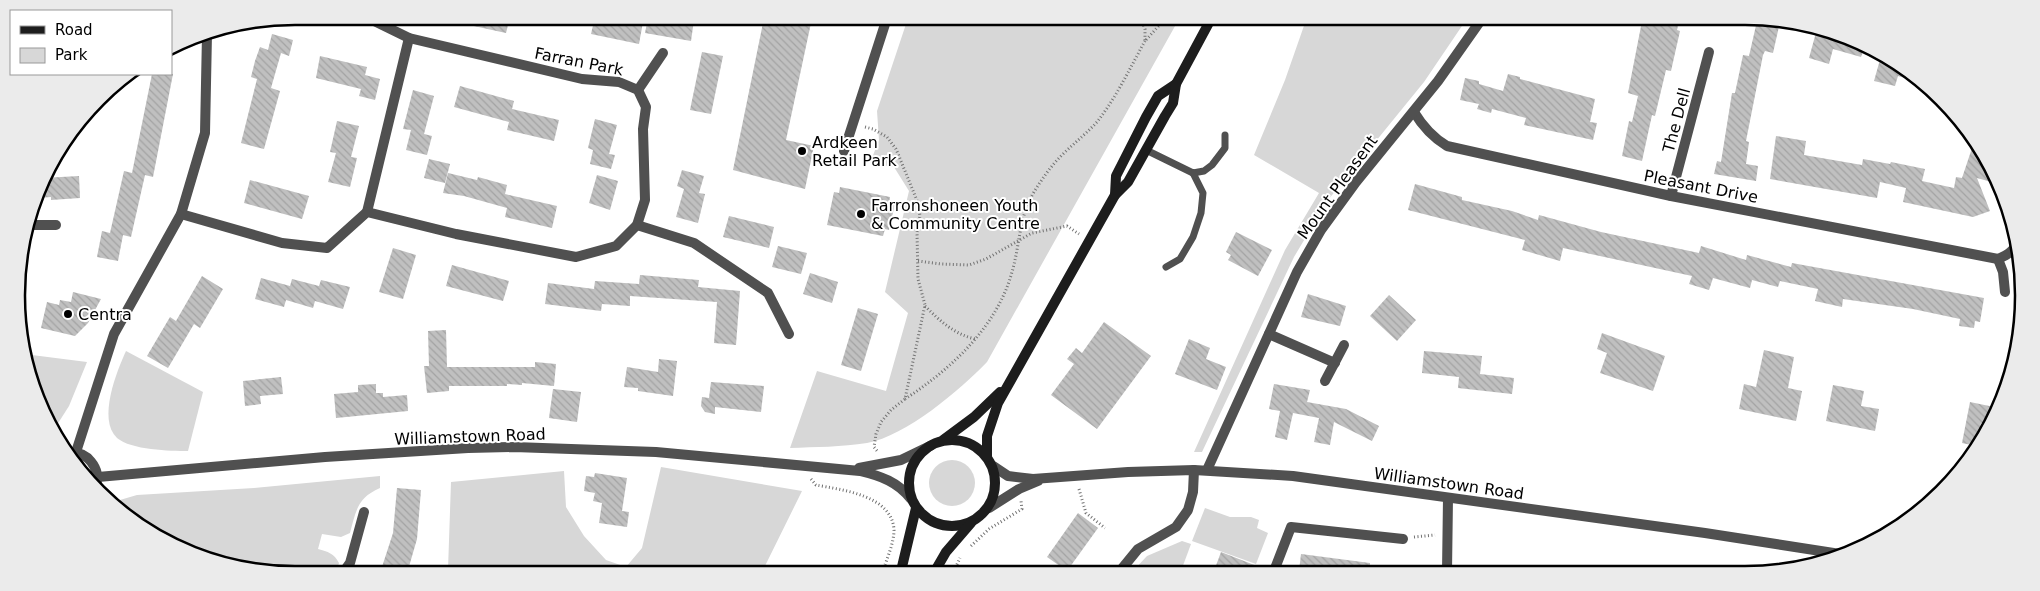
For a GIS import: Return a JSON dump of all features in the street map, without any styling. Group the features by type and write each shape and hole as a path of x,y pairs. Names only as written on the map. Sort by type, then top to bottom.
{"main road":[{"path":"987,457 988,428 998,403 1114,195 1128,182 1173,102 1176,84 1208,25"},
{"path":"1114,195 1116,176 1146,117 1158,96 1176,84"},
{"path":"972,523 962,526 941,526 927,519 914,504 909,487 909,475 920,453 942,441 984,408 1014,374"},
{"path":"938,566 946,552 988,508 995,495 996,481 993,466 978,448 967,442 942,441"},
{"path":"902,566 914,504"}],"street":[{"name":"Farran Park","path":"367,212 456,234 576,257 616,246 637,225 645,200 643,129 646,107 638,90 620,82 582,79 410,38 383,25"},
{"path":"844,151 885,25"},
{"name":"Mount Pleasent","path":"1208,470 1297,272 1321,230 1356,182 1414,112 1477,25"},
{"path":"181,214 282,243 327,248 367,212 410,38"},
{"path":"73,449 114,334 181,214 205,133 207,40"},
{"name":"The Dell","path":"1671,196 1709,52"},
{"path":"638,90 663,53"},
{"name":"Pleasant Drive","path":"1414,112 1420,122 1435,138 1447,146 1671,196 1998,259"},
{"path":"34,225 56,225"},
{"path":"637,225 694,243 768,293 789,334"},
{"path":"2004,292 2003,272 1998,259 2012,252"},
{"path":"1269,334 1335,363"},
{"path":"1325,381 1344,345"},
{"path":"843,469 888,464 907,458 930,446"},
{"name":"Williamstown Road","path":"98,481 307,459 500,447 648,452 802,467 843,469"},
{"path":"76,453 84,455 91,461 96,479"},
{"name":"Williamstown Road","path":"993,466 1008,476 1018,478 1194,470 1293,476 1705,533 1830,552"},
{"path":"843,469 877,475 890,480 898,485 914,504"},
{"path":"1124,566 1138,549 1176,527 1188,510 1193,492 1194,470"},
{"name":"Williamstown Road","path":"988,508 1019,489 1051,478"},
{"path":"1447,566 1448,498"},
{"path":"348,566 364,512"},
{"path":"1276,566 1291,527 1403,539"}],"lane":[{"path":"1146,150 1193,173 1204,171 1212,165 1225,148 1225,136"},
{"path":"1166,267 1180,259 1192,237 1201,213 1203,193 1193,173"}],"path":[{"path":"1143,25 1145,40"},
{"path":"888,464 874,447 876,434 881,422 905,399 943,372 987,324 1012,274 1026,206 1060,157 1095,123 1107,108 1145,40 1160,25"},
{"path":"852,125 873,129 887,137 896,149 918,203 918,279 925,305 905,399"},
{"path":"918,261 969,265 986,259 1032,233 1067,226 1089,240"},
{"path":"925,305 958,334 975,339"},
{"path":"802,467 816,485 842,490 871,500 888,512 894,530 885,566"},
{"path":"968,549 989,529 1022,509 1020,495"},
{"path":"1080,496 1086,514 1105,528"},
{"path":"1403,539 1448,533"},
{"path":"956,566 961,555"}],"green space":[{"path":"906,25 1176,25 987,362 932,410 915,422 882,439 867,443 828,447 790,448 817,371 886,391 908,313 885,292 909,191 894,167 870,163 879,140 877,111"},
{"path":"1304,25 1463,25 1424,82 1328,200 1294,257 1202,452 1194,452 1285,250 1319,193 1254,155 1285,80"},
{"path":"126,351 203,392 188,451 151,449 131,445 117,438 111,430 109,407 111,395"},
{"path":"32,355 87,362 69,406 58,424 39,382"},
{"path":"952,460 965,464 971,470 975,483 971,496 965,502 952,506 939,502 933,496 929,483 933,470 939,464"},
{"path":"661,467 802,491 765,566 627,566 642,548"},
{"path":"564,471 566,507 584,536 606,560 623,566 448,566 451,482"},
{"path":"380,476 380,488 366,496 362,501 356,512 350,533 341,537 322,534 318,549 333,555 339,563 338,566 260,564 225,557 192,545 160,530 119,500 137,495 254,488"},
{"path":"1205,508 1230,517 1251,517 1259,520 1257,528 1268,533 1256,564 1192,541"},
{"path":"1182,541 1191,544 1183,566 1138,566 1147,556"}],"building":[{"path":"469,25 508,25 506,33"},
{"path":"593,25 642,25 639,44 591,34"},
{"path":"647,25 693,25 691,41 645,33"},
{"path":"763,25 811,25 786,140 814,146 805,189 733,170"},
{"path":"1641,25 1678,25 1677,30 1680,31 1671,71 1666,70 1655,116 1652,115 1642,161 1622,156 1629,121 1632,122 1638,96 1628,93"},
{"path":"1756,26 1779,27 1773,53 1765,51 1763,55 1746,141 1749,142 1746,164 1758,166 1756,181 1714,174 1717,161 1721,162 1732,93 1735,93 1743,55 1749,56"},
{"path":"272,34 293,40 289,56 281,53 271,88 280,91 264,149 241,143 257,79 251,77 255,61 260,47 268,50"},
{"path":"1816,34 1863,52 1861,57 1833,49 1829,64 1809,58"},
{"path":"702,52 723,56 711,114 690,110"},
{"path":"320,56 367,67 365,75 380,79 375,100 359,96 361,89 316,78"},
{"path":"1880,61 1905,78 1898,76 1895,86 1874,81"},
{"path":"173,74 153,177 145,175 131,237 123,235 118,261 97,257 102,231 110,233 124,171 132,173 152,75"},
{"path":"1508,74 1595,99 1590,122 1597,123 1593,140 1524,125 1526,118 1492,109 1491,113 1477,109 1479,104 1460,100 1465,78 1479,81 1479,84 1503,91"},
{"path":"460,86 514,101 512,109 559,120 554,141 507,130 509,122 454,107"},
{"path":"413,90 434,96 424,134 432,136 427,155 406,150 411,130 403,129"},
{"path":"595,119 617,125 609,154 615,155 611,169 590,164 593,150 588,148"},
{"path":"337,121 359,126 351,157 357,158 350,187 328,182 336,153 330,152"},
{"path":"1776,136 1806,141 1804,155 1862,165 1863,159 1925,169 1922,181 1954,188 1956,177 1962,178 1972,149 1989,181 1977,178 1990,211 1973,217 1903,202 1906,188 1880,182 1877,198 1770,179"},
{"path":"429,159 450,164 445,183 424,178"},
{"path":"682,170 704,176 699,193 705,194 698,223 676,217 684,189 677,186"},
{"path":"448,173 477,180 478,177 507,185 505,194 557,206 552,228 505,217 507,208 464,196 443,193"},
{"path":"597,175 618,181 610,210 589,203"},
{"path":"79,176 80,198 51,200 51,197 44,198 52,177"},
{"path":"250,180 309,196 302,219 244,203"},
{"path":"1415,184 1462,197 1462,200 1512,211 1538,220 1539,215 1601,232 1699,253 1701,246 1746,260 1747,255 1791,267 1792,263 1984,298 1980,322 1975,321 1974,328 1959,326 1960,319 1913,309 1843,299 1842,307 1815,301 1818,289 1780,281 1778,287 1752,280 1750,288 1713,278 1709,290 1689,284 1692,276 1563,248 1560,261 1522,250 1525,240 1408,210"},
{"name":"Farronshoneen Youth & Community Centre","path":"840,187 890,197 889,203 895,204 889,230 885,229 883,236 827,225 834,192 839,193"},
{"path":"729,216 774,227 769,248 723,237"},
{"path":"1236,232 1272,250 1258,276 1228,260 1231,255 1226,252"},
{"path":"778,246 807,253 801,274 772,267"},
{"path":"393,248 416,255 403,299 379,292"},
{"path":"452,265 509,281 503,301 446,286"},
{"path":"810,273 838,282 832,303 803,294"},
{"path":"640,275 699,280 698,287 740,291 736,345 714,343 717,302 630,296 630,306 602,304 601,311 545,304 548,283 594,289 595,281 639,284"},
{"path":"202,276 223,289 200,328 194,324 168,368 147,356 170,317 176,321"},
{"path":"261,278 290,286 292,279 319,286 321,280 350,287 343,309 315,301 313,308 286,300 284,307 255,299"},
{"name":"Centra","path":"73,292 101,299 88,323 75,336 41,328 47,302 59,305 60,300 71,302"},
{"path":"1308,294 1346,306 1340,326 1301,317"},
{"path":"1389,295 1416,320 1397,341 1370,316"},
{"path":"858,308 878,314 861,371 841,365"},
{"path":"1104,322 1151,356 1097,429 1051,395 1074,364 1067,359 1076,348 1082,353"},
{"path":"446,330 447,367 535,367 535,362 556,364 554,386 522,383 522,385 507,384 507,386 449,386 449,391 427,393 424,366 429,366 428,331"},
{"path":"1602,333 1665,356 1653,391 1600,373 1607,353 1597,349"},
{"path":"1189,339 1210,348 1206,359 1226,367 1217,390 1175,374"},
{"path":"1764,350 1794,357 1788,388 1802,391 1796,421 1739,409 1744,384 1756,387"},
{"path":"1424,351 1482,356 1480,374 1514,378 1512,394 1458,388 1459,377 1422,373"},
{"path":"659,359 677,361 673,396 638,391 638,388 624,387 627,367 658,372"},
{"path":"281,377 283,394 260,396 261,404 245,406 243,381"},
{"path":"711,382 764,386 761,412 715,407 715,414 705,412 701,406 702,397 709,398"},
{"path":"376,384 376,393 383,393 383,397 407,395 408,411 336,418 334,394 358,392 358,385"},
{"path":"1274,384 1310,390 1307,402 1346,409 1379,426 1372,441 1334,422 1330,445 1314,442 1319,418 1293,413 1287,440 1275,437 1280,411 1269,409"},
{"path":"1833,385 1864,391 1861,406 1879,409 1875,431 1826,421"},
{"path":"553,389 581,392 577,422 549,418"},
{"path":"1970,402 1991,406 1970,445 1962,443"},
{"path":"595,473 627,478 622,511 629,512 627,527 599,523 602,503 593,501 595,493 584,491 586,476 594,477"},
{"path":"397,488 421,490 417,539 409,566 382,566 393,533"},
{"path":"1078,513 1098,528 1071,566 1060,566 1047,557"},
{"path":"1221,552 1257,566 1216,566"},
{"path":"1301,554 1370,563 1370,566 1300,566"}],"place":[{"name":"Ardkeen Retail Park","path":"802,151"},
{"name":"Farronshoneen Youth & Community Centre","path":"861,214"},
{"name":"Centra","path":"68,314"}]}
